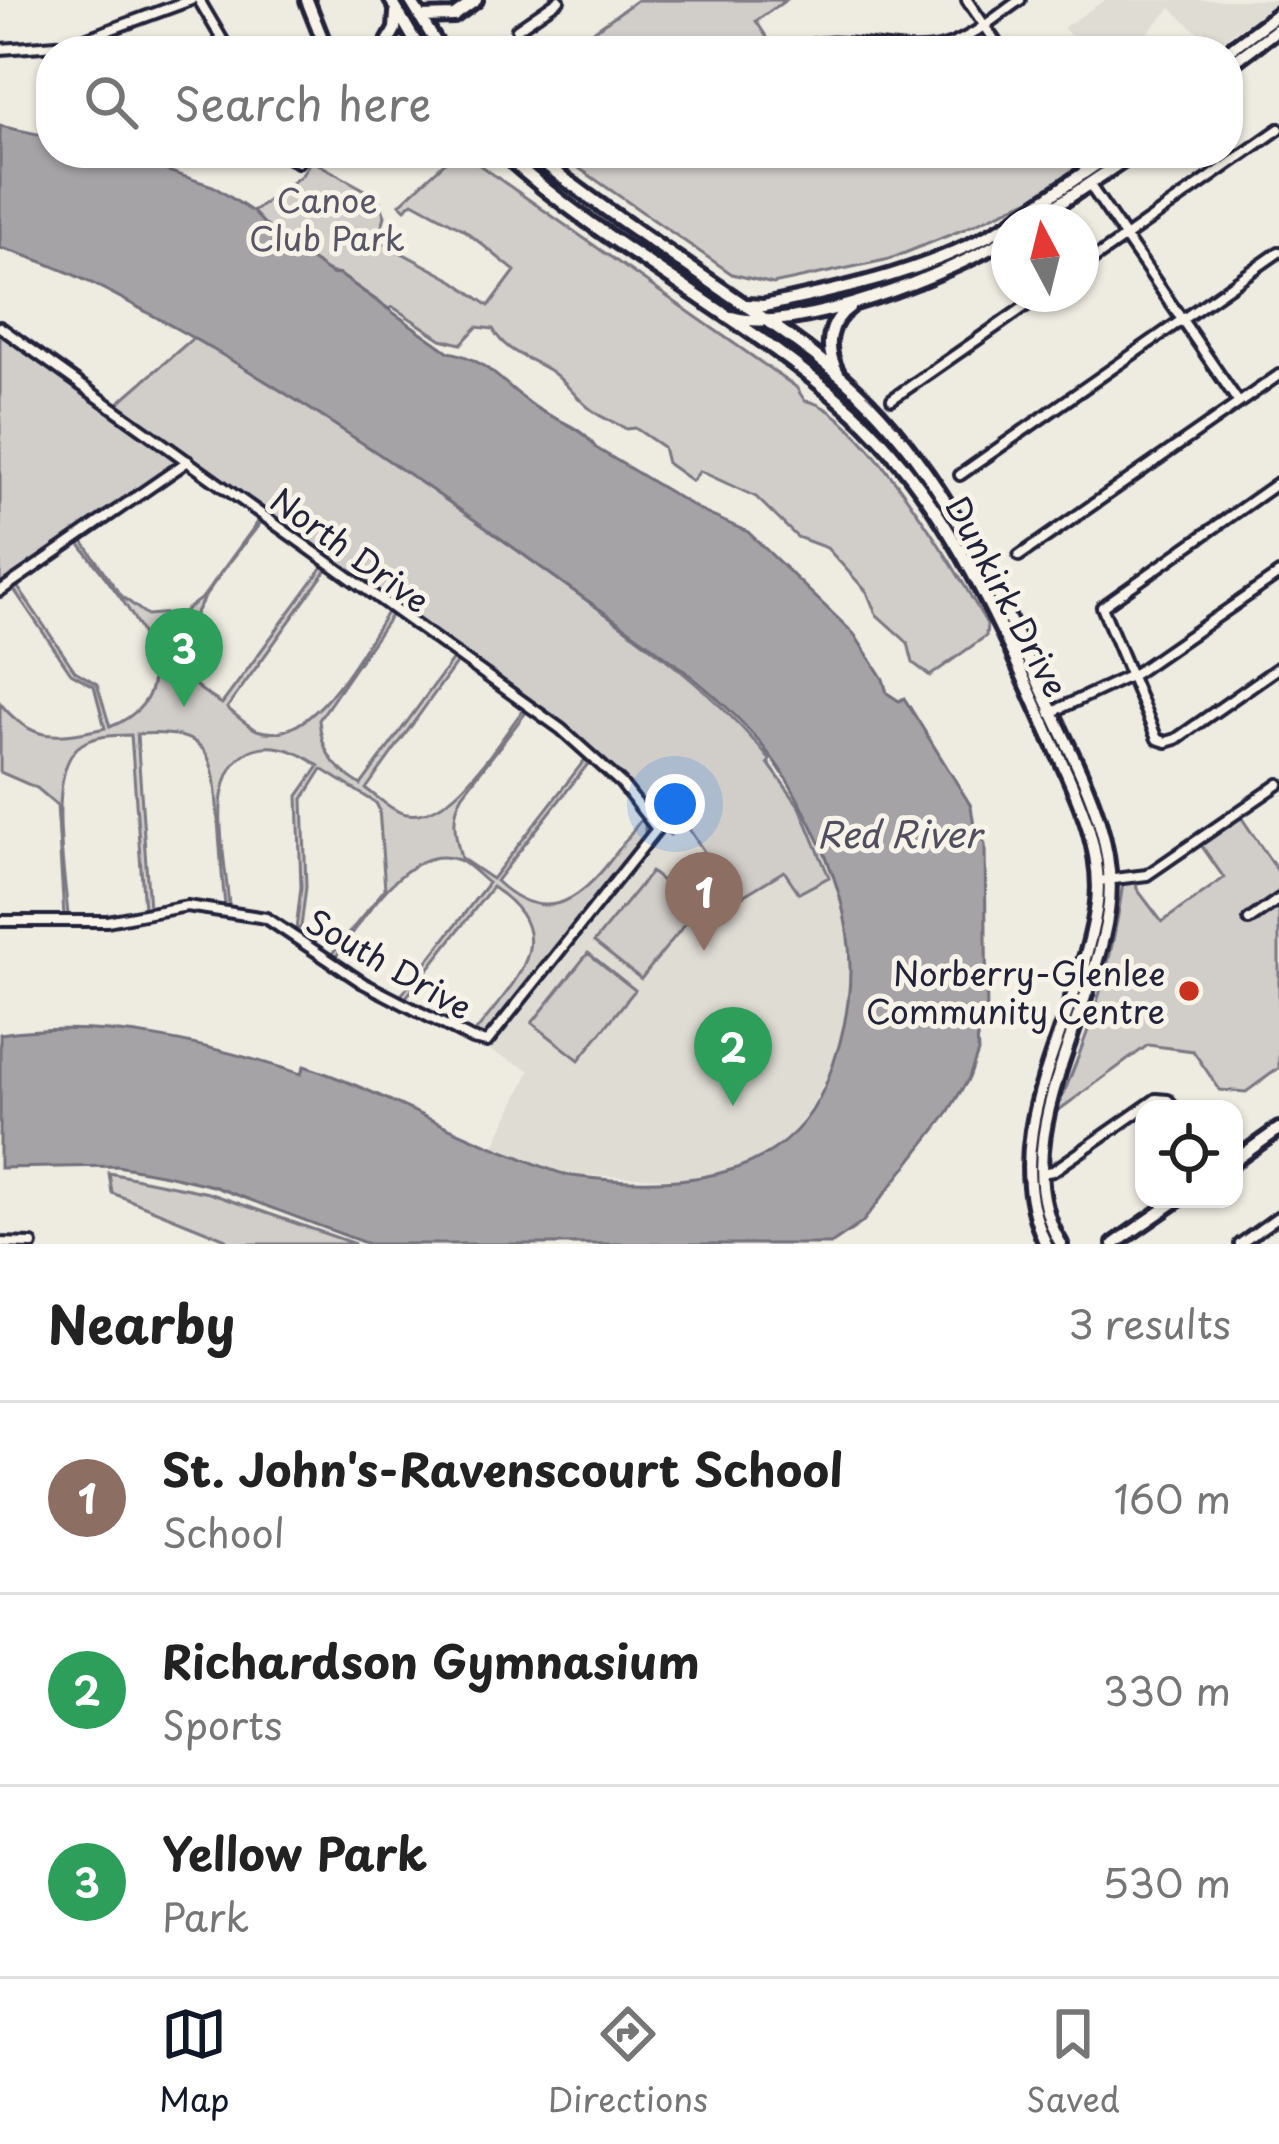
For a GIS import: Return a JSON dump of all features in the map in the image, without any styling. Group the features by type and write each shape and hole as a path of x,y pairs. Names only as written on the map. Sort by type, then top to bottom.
{"main road":[{"path":"307,0 321,36"},
{"path":"410,0 431,36"},
{"path":"444,36 454,16 476,0"},
{"path":"392,36 393,2"},
{"path":"393,2 412,36"},
{"path":"1243,40 1279,14"},
{"path":"420,17 454,16"},
{"path":"1243,54 1264,36 1279,31"},
{"name":"Dunkirk Drive","path":"523,168 797,366 855,415 905,469 976,580 1097,815 1105,881 1104,935 1044,1131 1040,1173 1044,1205 1060,1244"},
{"name":"Dunkirk Drive","path":"552,168 839,376 912,452 949,504 989,575 1046,715"},
{"path":"1038,204 1091,168"},
{"path":"1059,204 1113,168"},
{"path":"743,304 764,307 935,261 991,233"},
{"path":"839,376 830,355 833,324 845,308 934,275 991,246"},
{"path":"934,275 929,269 935,261"},
{"path":"723,314 750,322 768,321 866,299"},
{"path":"936,511 949,504"},
{"name":"Dunkirk Drive","path":"1046,1244 1031,1208 1028,1152 1105,881"},
{"path":"1243,1155 1279,1129"},
{"path":"1114,1244 1166,1208"}],"street":[{"path":"94,36 195,0 219,36"},
{"path":"517,29 560,0"},
{"path":"967,0 991,36"},
{"path":"965,36 1020,0"},
{"path":"0,49 36,45"},
{"path":"1243,154 1279,129"},
{"path":"1099,255 1223,168"},
{"path":"1089,184 1239,403"},
{"path":"960,475 1279,252"},
{"path":"892,399 1017,312"},
{"name":"North Drive","path":"0,327 561,729 621,783 657,829"},
{"path":"1019,556 1279,375"},
{"path":"0,591 188,460"},
{"path":"1279,482 1102,607 1157,739 1176,740 1279,667"},
{"path":"1046,715 1131,676 1279,574"},
{"path":"1105,881 1148,875 1279,784"},
{"name":"South Drive","path":"0,921 106,921 187,906 266,918 363,983 472,1039 487,1042 657,829"},
{"path":"1249,920 1277,904"},
{"path":"1040,1173 1053,1171 1135,1114"},
{"path":"1240,1244 1279,1216"},
{"path":"0,1243 32,1244"}],"shaded area":[{"path":"1105,0 1279,0 1229,36 1201,36 1171,8 1144,36 1071,36 1063,28"},
{"path":"770,760 810,819 844,909 852,974 848,1021 822,1094 790,1136 761,1159 701,1179 568,1175 493,1148 530,1070 490,1051 487,1042 653,828"}],"green space":[{"path":"637,0 786,0 756,21 766,36 586,36"},
{"name":"Canoe Club Park","path":"306,168 325,168 378,197 385,216 378,240 454,281 489,306 515,271 463,229 413,202 405,209 400,204 439,168 484,168 796,387 805,401 827,410 852,431 906,496 987,624 986,636 930,676 913,663 908,643 876,614 867,592 827,548 797,537 756,497 700,471 692,481 667,463 663,447 635,428 626,429 597,414 552,372 520,355 493,329 477,327 461,344 441,339 306,259 253,212"},
{"path":"579,168 1077,168 1039,195 1019,204 991,204 991,217 890,259 773,284 732,274"},
{"path":"0,327 181,460 0,586"},
{"path":"193,338 284,391 417,479 693,681 770,760 800,807 829,877 799,893 784,871 736,900 679,814 671,818 670,835 660,829 658,817 599,756 536,704 117,404"},
{"path":"260,519 192,621 184,643 184,664 198,688 222,704 324,565 328,568 227,708 242,720 257,730 277,732 316,711 350,670 388,611 392,614 319,720 326,751 343,772 361,785 453,659 457,662 366,789 407,814 441,805 473,776 524,709 527,711 459,802 455,826 461,858 492,879 587,757 591,760 496,881 520,899 542,905 562,902 597,876 643,817 645,820 645,834 485,1038 473,1035 526,960 527,924 515,905 492,887 404,1000 399,998 488,883 463,862 440,857 404,873 334,959 330,956 385,889 376,803 322,769 303,799 306,887 301,927 296,930 301,887 298,796 319,766 305,757 261,747 237,760 229,773 221,817 229,907 225,906 214,778 204,751 181,736 137,734 149,908 144,909 131,735 89,740 77,748 63,780 60,827 68,915 64,916 57,805 37,788 0,772 0,703 24,726 47,735 105,728 94,686 71,673 13,588 17,586 75,671 97,684 110,727 138,710 151,688 152,664 130,612 79,543 82,540 121,596 147,615 183,612 203,597"},
{"name":"Norberry-Glenlee Community Centre","path":"1239,814 1279,873 1279,897 1273,902 1279,912 1279,1068 1246,1092 1220,1090 1193,1051 1148,1045 1055,1113 1098,1000 1123,882 1136,880 1137,889 1162,922 1224,878 1199,842"},
{"path":"651,872 697,909 641,979 594,942"},
{"path":"588,953 635,990 579,1060 532,1023"},
{"path":"109,1173 209,1193 355,1244 225,1244 226,1239 112,1193"}],"water":[{"name":"Red River","path":"0,126 36,134 36,168 159,168 213,186 331,274 340,275 449,352 485,367 535,407 583,434 596,448 703,512 748,532 854,634 887,693 899,701 904,698 971,806 974,826 980,829 985,845 987,1023 977,1036 978,1052 969,1078 945,1117 862,1223 831,1244 368,1244 213,1186 166,1175 117,1166 0,1168 0,1034 77,1029 190,1043 301,1074 304,1066 566,1175 645,1181 717,1174 780,1145 806,1120 825,1086 839,1045 850,968 839,895 810,823 768,753 713,695 650,645 327,420 118,297 49,264 0,248"}],"place":[{"name":"Yellow Park","path":"184,707"},
{"name":"St. John's-Ravenscourt School","path":"704,951"},
{"name":"Norberry-Glenlee Community Centre","path":"1189,991"},
{"name":"Richardson Gymnasium","path":"733,1106"}]}
